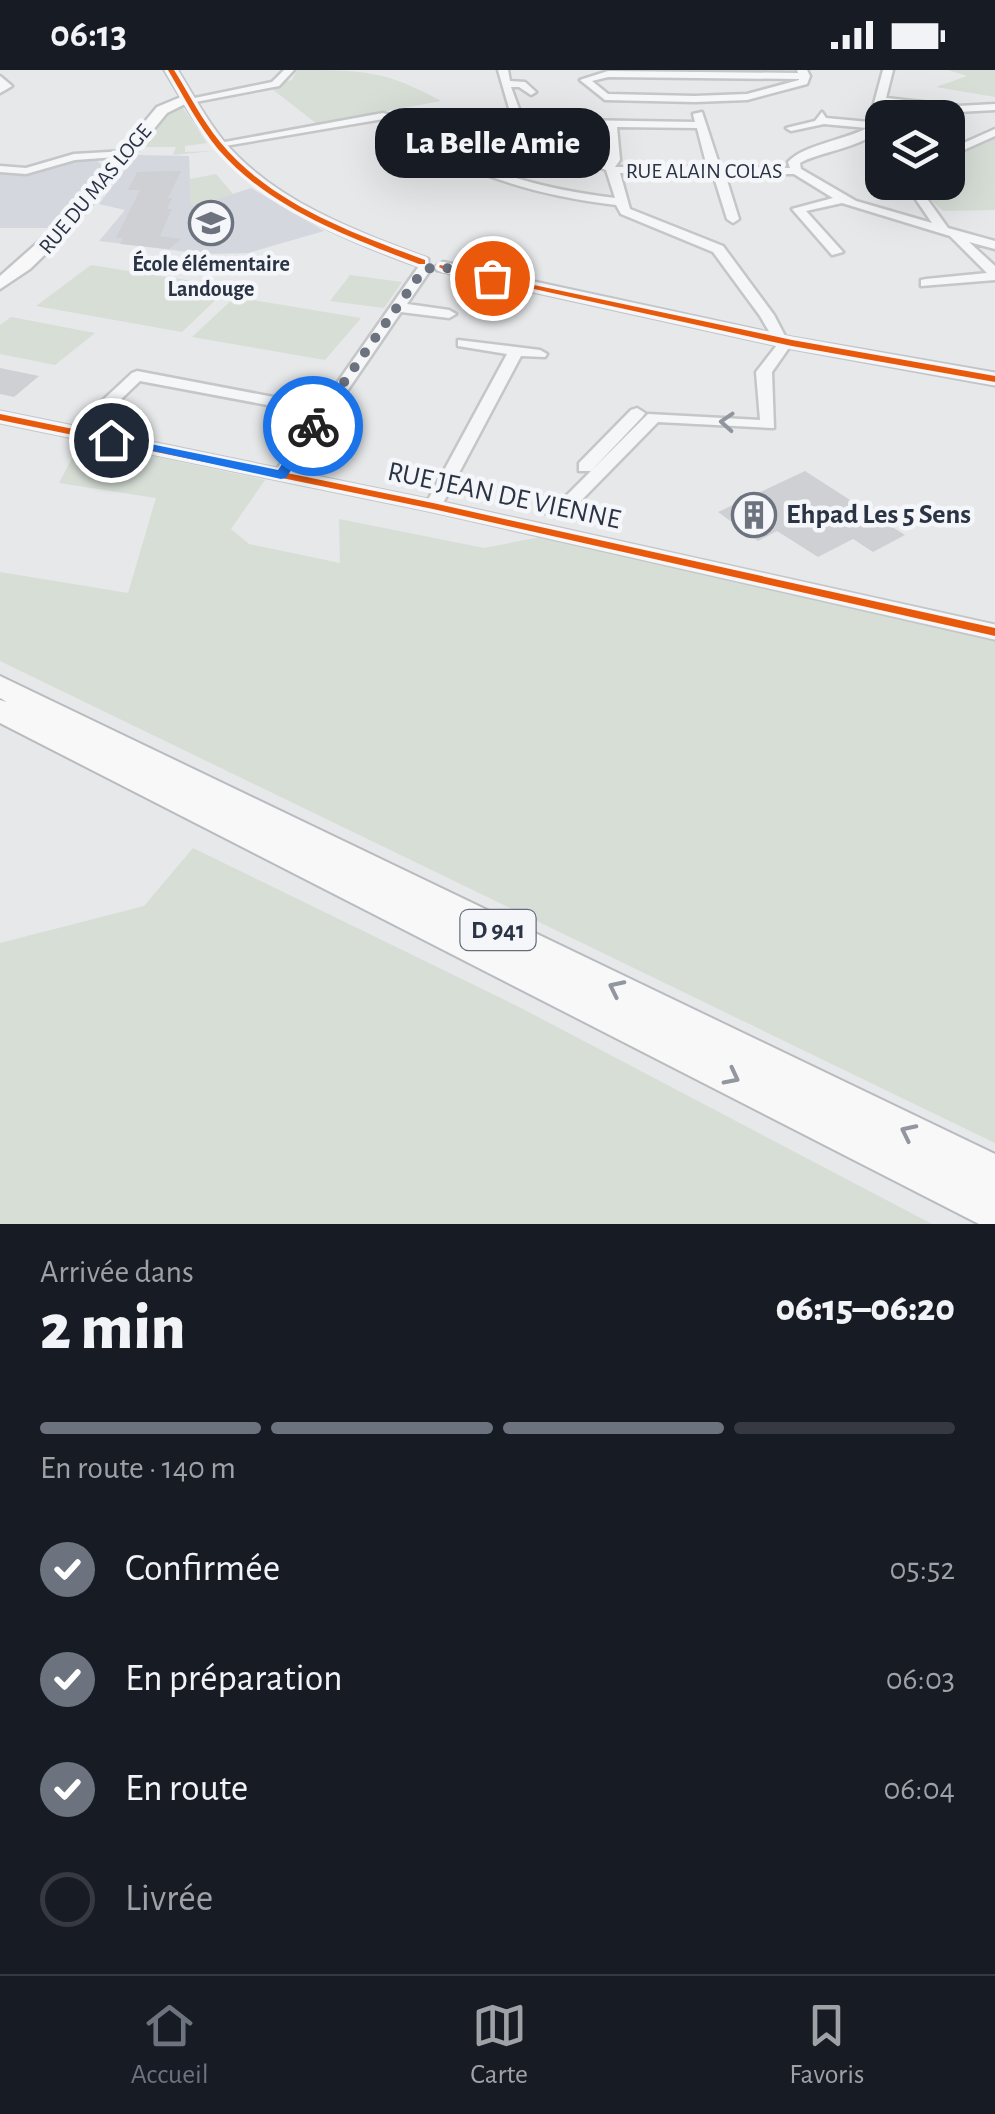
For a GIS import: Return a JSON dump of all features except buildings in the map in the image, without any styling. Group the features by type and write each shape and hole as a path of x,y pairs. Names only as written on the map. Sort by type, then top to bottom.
{"highway":[{"name":"D 941","path":"0,686 995,1175"},
{"name":"D 941","path":"0,710 995,1210"}],"main road":[{"path":"171,70 219,144 258,181 284,200 333,225 429,266 783,341 995,379"},
{"name":"RUE DU MAS LOGE","path":"0,284 54,240 168,104 190,100"}],"street":[{"path":"190,100 275,84 288,70"},
{"path":"880,100 888,70"},
{"path":"662,72 804,73 800,84 752,96 695,99 605,97 585,80 597,75 662,72"},
{"path":"504,77 531,92"},
{"path":"504,77 515,118"},
{"path":"0,79 6,86 0,90"},
{"path":"695,99 700,125 734,219"},
{"path":"965,109 995,107"},
{"path":"219,144 372,117 393,118 445,152 501,176 591,199 619,202"},
{"path":"791,128 821,117 865,124"},
{"path":"420,135 515,118 700,125"},
{"name":"RUE ALAIN COLAS","path":"515,118 530,134 549,145 610,168 796,171"},
{"path":"548,507 560,512 654,417 768,425 764,372 783,341 718,249 636,217 619,202 610,168 614,160 610,124"},
{"path":"965,148 995,132"},
{"path":"865,133 854,140 798,157 794,162 796,171 841,200 995,245"},
{"path":"0,169 26,170 83,156 126,154"},
{"path":"836,252 798,209 841,200"},
{"path":"924,200 950,232 995,274"},
{"path":"281,475 429,266"},
{"path":"926,283 995,274"},
{"path":"397,308 449,314"},
{"path":"755,335 764,310"},
{"path":"463,343 540,354"},
{"path":"432,506 516,350"},
{"path":"76,433 137,376 324,410"},
{"path":"529,527 637,413"},
{"name":"RUE JEAN DE VIENNE","path":"0,417 432,506 995,632"}],"shaded area":[{"path":"297,70 372,74 404,83 441,101 317,124 267,85 292,80"},
{"path":"948,70 995,70 995,97 936,87 967,76"},
{"path":"183,108 207,143 185,146 185,152 214,151 173,155 176,147 145,147 136,155 172,109"},
{"path":"995,135 995,210 943,211 931,200 965,200 965,152"},
{"name":"École élémentaire Landouge","path":"136,155 189,156 191,204 195,206 251,188 324,231 248,253 204,254 99,241 125,210 99,204"},
{"path":"96,160 104,167 56,228 0,228 0,173 45,171 77,161"},
{"path":"216,174 233,194 191,204 190,179"},
{"path":"91,265 229,287 182,332 36,306"},
{"path":"350,275 402,282 384,308 330,301"},
{"path":"235,297 361,318 325,360 192,337"},
{"path":"11,317 95,333 55,365 0,354 0,325"},
{"path":"81,441 265,480 231,529 249,544 340,563 339,519 484,548 540,537 995,638 995,1143 0,661 0,572 128,593 156,498 59,483"},
{"path":"193,848 519,1007 932,1224 0,1224 0,943 144,906"}],"cycle path":[{"path":"171,70 219,145 269,190 344,231 422,262"},
{"path":"443,267 792,343 995,379"},
{"path":"0,417 433,506 995,632"}],"way so far":[{"path":"313,426 424,269 442,267 492,278"}],"place":[{"name":"École élémentaire Landouge","path":"211,223"},
{"name":"La Belle Amie","path":"492,278"},
{"name":"Ehpad Les 5 Sens","path":"754,515"}],"route":[{"path":"111,440 281,475 313,426"}]}
